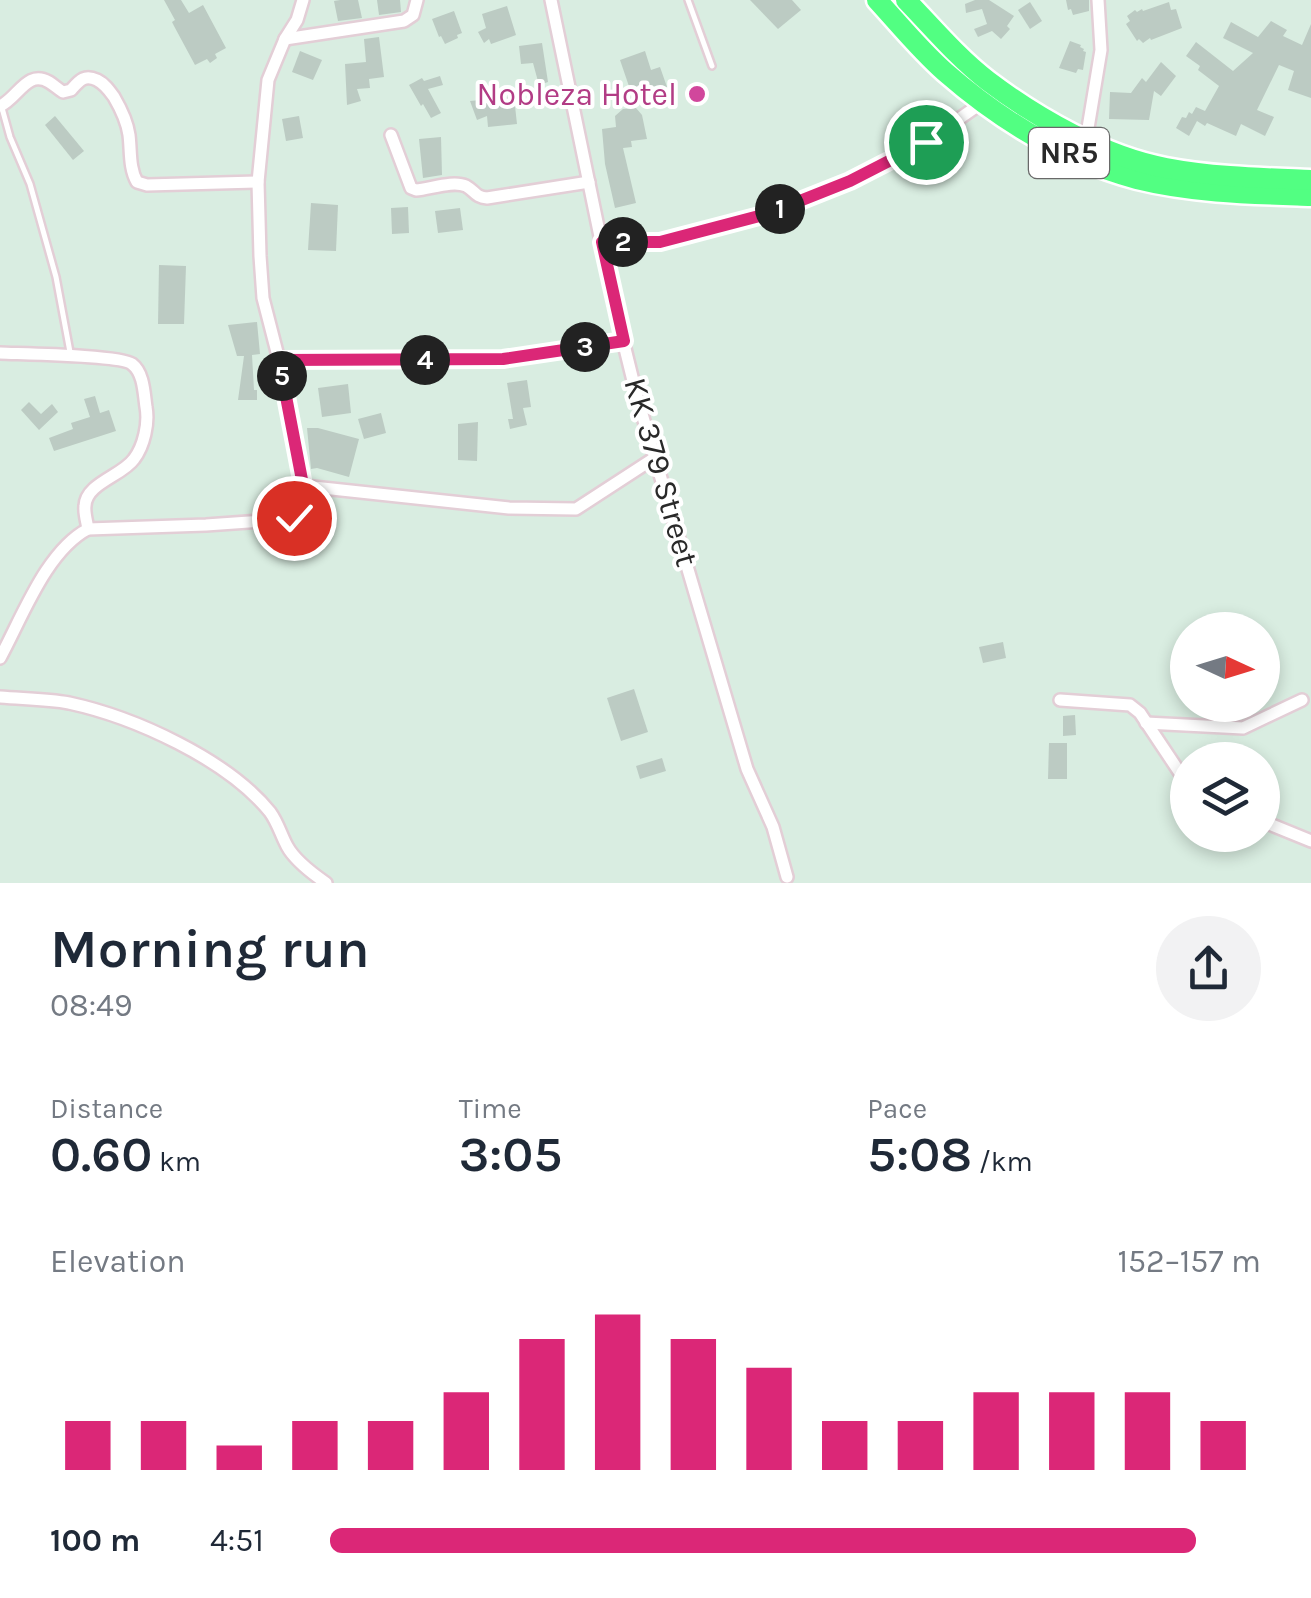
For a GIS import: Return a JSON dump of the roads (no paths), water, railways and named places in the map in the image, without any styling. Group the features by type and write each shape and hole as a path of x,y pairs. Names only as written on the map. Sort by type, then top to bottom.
{"highway":[{"name":"NR5","path":"877,0 943,70 1036,138 1138,179 1218,192 1311,196"},
{"name":"NR5","path":"906,0 985,79 1053,124 1086,140 1164,168 1311,180"}],"street":[{"path":"0,658 53,561 75,536 88,530 303,518 307,512 279,360 263,298 258,182 268,80 297,20 302,0"},
{"path":"285,39 404,21 414,15 417,0"},
{"name":"KK 379 Street","path":"551,0 637,397 747,769 774,826 787,877"},
{"path":"1086,140 1101,50 1098,0"},
{"path":"0,106 32,79 47,80 63,92 71,90 78,80 94,79 110,90 122,111 136,182 258,182"},
{"path":"602,242 660,242 767,214 850,181 926,142 982,102"},
{"path":"391,135 411,188 416,190 458,184 487,198 589,182"},
{"path":"279,360 503,359 624,341"},
{"path":"0,353 120,360 132,364 141,376 147,414 140,450 133,462 86,499 88,530"},
{"path":"304,486 509,508 576,510 656,457"},
{"path":"0,697 71,704 142,726 177,742 250,792 270,811 292,854 326,883"},
{"path":"1060,700 1130,706 1140,713 1170,758"},
{"path":"1146,723 1244,728 1302,700"},
{"path":"1280,828 1311,840"}],"lane":[{"path":"688,0 712,66"},
{"path":"0,106 41,221 70,357"}],"place":[{"name":"Nobleza Hotel","path":"697,94"}]}
